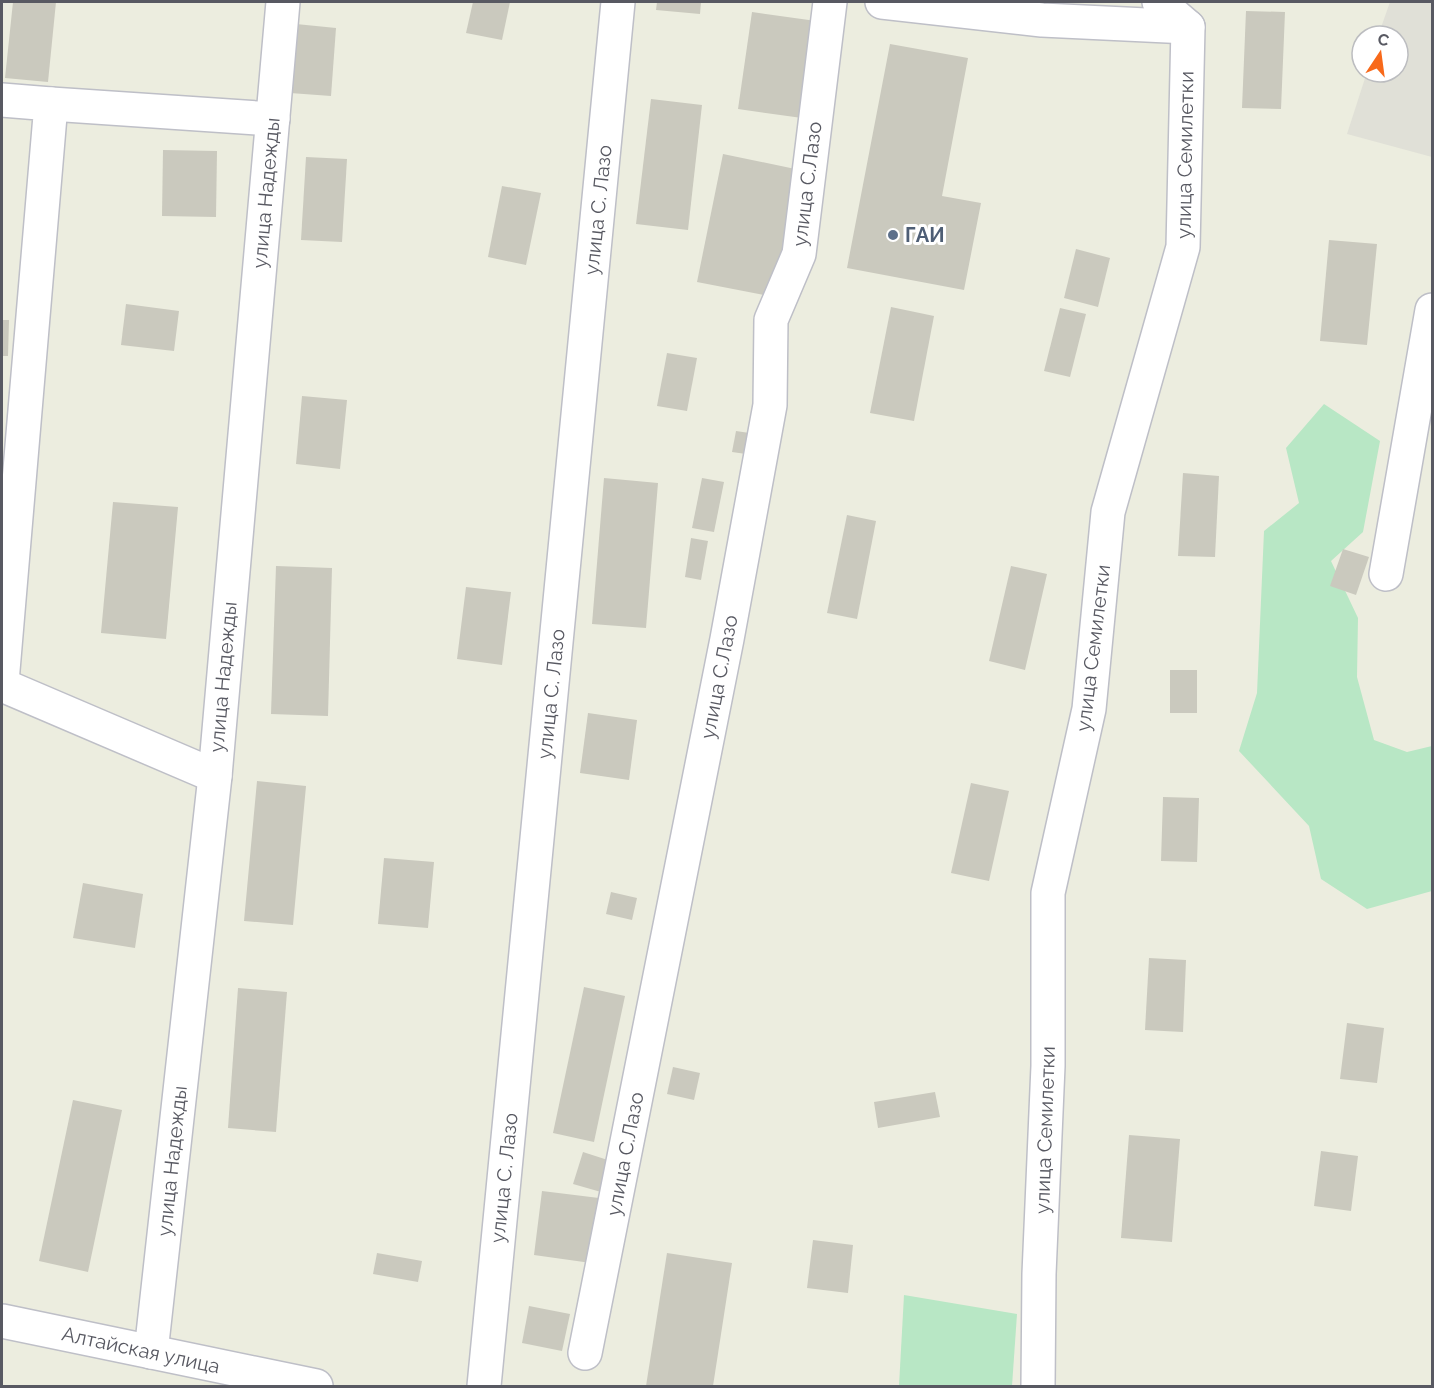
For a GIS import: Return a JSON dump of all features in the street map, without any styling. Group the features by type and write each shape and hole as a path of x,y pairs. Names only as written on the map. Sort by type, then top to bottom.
{"street":[{"name":"улица Надежды","path":"151,1352 215,776 283,2"},
{"name":"улица С. Лазо","path":"484,1386 618,2"},
{"name":"улица С.Лазо","path":"585,1353 727,639 770,405 771,320 799,254 830,2"},
{"path":"882,2 1042,20 1188,27"},
{"path":"1159,2 1188,27"},
{"name":"улица Семилетки","path":"1038,1386 1039,1274 1048,1066 1048,893 1089,709 1108,512 1183,247 1188,27"},
{"path":"2,100 273,119"},
{"path":"51,104 2,683 215,776"},
{"path":"1386,574 1432,310"},
{"name":"Алтайская улица","path":"2,1321 316,1386"}],"shaded area":[{"path":"1390,2 1432,2 1432,157 1347,134 1363,84 1410,84 1410,24 1382,24"}],"green space":[{"path":"1324,404 1380,441 1363,532 1331,561 1358,618 1357,677 1374,740 1407,752 1432,746 1432,891 1367,909 1321,879 1309,826 1239,751 1257,693 1264,531 1299,503 1286,448"},
{"path":"904,1295 1017,1314 1012,1386 899,1386"}],"building":[{"path":"13,2 56,2 48,82 5,78"},
{"path":"473,2 510,2 502,40 466,33"},
{"path":"657,2 701,2 700,14 656,10"},
{"path":"1246,11 1285,12 1281,109 1242,108"},
{"path":"752,12 816,21 802,118 738,109"},
{"path":"296,24 336,28 331,96 290,93"},
{"path":"890,44 968,58 942,196 981,203 964,290 847,268"},
{"path":"651,99 702,105 688,230 636,224"},
{"path":"163,150 217,151 216,217 162,216"},
{"path":"723,154 800,170 774,297 697,282"},
{"path":"306,157 347,159 342,242 301,240"},
{"path":"502,186 541,193 526,265 488,257"},
{"path":"1329,240 1377,244 1367,345 1320,341"},
{"path":"1076,249 1110,258 1098,307 1064,298"},
{"path":"126,304 179,311 174,351 121,345"},
{"path":"891,307 934,316 914,421 870,413"},
{"path":"1060,308 1086,314 1070,377 1044,371"},
{"path":"2,320 9,320 8,356 2,356"},
{"path":"667,353 697,358 687,411 657,406"},
{"path":"302,396 347,400 340,469 296,464"},
{"path":"736,431 756,434 753,455 732,452"},
{"path":"1183,473 1219,476 1215,557 1178,556"},
{"path":"604,478 658,483 646,628 592,624"},
{"path":"702,478 724,482 714,532 692,528"},
{"path":"113,502 178,507 166,639 101,633"},
{"path":"847,515 876,521 857,619 827,613"},
{"path":"691,538 708,541 701,580 685,577"},
{"path":"1343,549 1369,557 1356,595 1330,586"},
{"path":"276,566 332,568 328,716 271,714"},
{"path":"1011,566 1047,574 1025,670 989,661"},
{"path":"466,587 511,592 502,665 457,659"},
{"path":"1170,670 1197,670 1197,713 1170,713"},
{"path":"588,713 637,720 629,780 580,773"},
{"path":"257,781 306,786 293,925 244,921"},
{"path":"971,783 1009,791 989,881 951,873"},
{"path":"1163,797 1199,798 1197,862 1161,861"},
{"path":"384,858 434,862 428,928 378,924"},
{"path":"83,883 143,894 135,948 73,938"},
{"path":"611,892 637,898 632,920 606,914"},
{"path":"1149,958 1186,960 1183,1032 1145,1030"},
{"path":"584,987 625,996 594,1142 553,1133"},
{"path":"238,988 287,992 276,1132 228,1128"},
{"path":"1347,1023 1384,1028 1377,1083 1340,1079"},
{"path":"673,1067 700,1073 694,1100 667,1094"},
{"path":"935,1092 940,1117 878,1128 874,1102"},
{"path":"73,1100 122,1110 88,1272 39,1261"},
{"path":"1129,1135 1180,1139 1172,1242 1121,1238"},
{"path":"1321,1151 1358,1156 1351,1211 1314,1206"},
{"path":"583,1152 617,1163 608,1194 573,1184"},
{"path":"542,1191 599,1198 591,1263 534,1255"},
{"path":"813,1240 853,1245 848,1293 807,1288"},
{"path":"377,1253 422,1261 418,1282 373,1274"},
{"path":"667,1253 732,1263 713,1386 646,1386"},
{"path":"529,1306 570,1314 562,1351 522,1343"}],"place":[{"name":"ГАИ","path":"893,235"}]}
